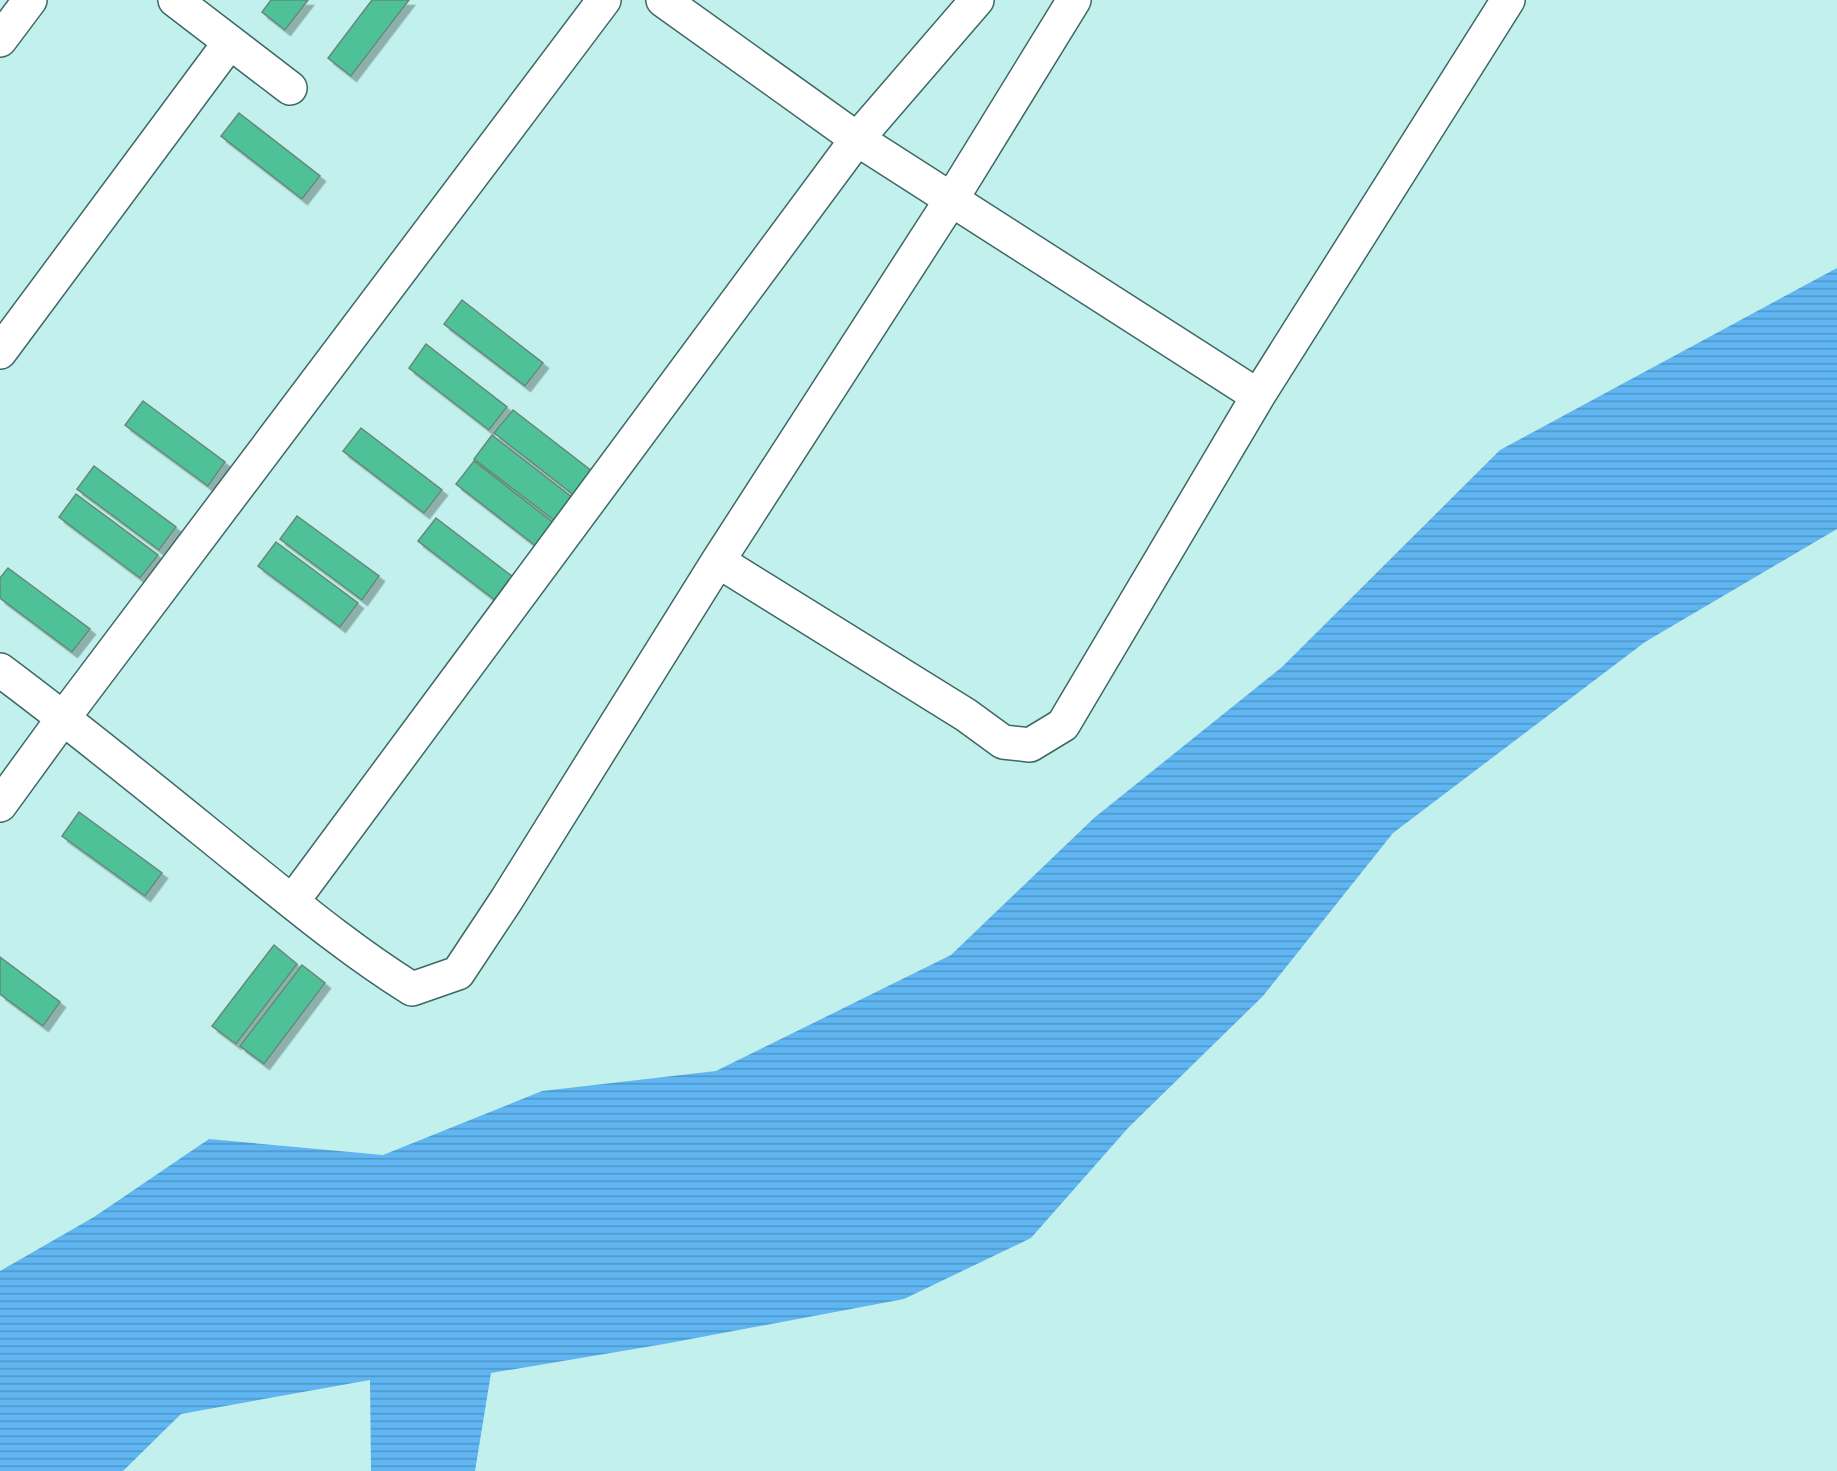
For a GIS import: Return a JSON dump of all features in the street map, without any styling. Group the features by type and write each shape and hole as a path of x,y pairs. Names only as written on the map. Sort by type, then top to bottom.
{"street":[{"path":"0,40 30,0"},
{"path":"175,0 290,88"},
{"path":"0,806 64,717 604,0"},
{"path":"663,0 857,139 1258,396"},
{"path":"292,902 857,139 977,0"},
{"path":"0,670 64,717 371,964 412,989 458,973 513,890 718,561 951,200 1074,0"},
{"path":"718,561 966,715 1003,742 1030,746 1063,725 1258,396 1508,0"},
{"path":"6,330 230,42"}],"water":[{"path":"1837,268 1837,529 1645,642 1393,833 1263,996 1128,1128 1031,1238 904,1299 664,1344 491,1373 475,1471 371,1471 370,1380 181,1414 123,1471 0,1471 0,1271 94,1217 209,1139 383,1155 542,1091 716,1071 951,955 1094,818 1282,667 1500,450"}],"building":[{"path":"271,0 308,0 285,30 262,12"},
{"path":"372,0 409,0 351,76 328,58"},
{"path":"239,113 320,176 302,199 221,136"},
{"path":"462,300 543,363 525,386 444,324"},
{"path":"426,344 507,407 489,430 409,368"},
{"path":"143,401 225,462 208,486 125,425"},
{"path":"513,410 593,472 575,496 494,433"},
{"path":"361,428 442,490 424,513 343,451"},
{"path":"492,435 573,498 555,521 474,459"},
{"path":"474,461 555,524 537,547 456,484"},
{"path":"94,466 176,527 159,550 77,489"},
{"path":"76,494 158,555 140,578 59,517"},
{"path":"297,516 379,576 362,600 280,539"},
{"path":"436,518 517,580 500,604 418,541"},
{"path":"276,542 358,603 340,627 258,566"},
{"path":"8,568 90,629 72,652 0,598 0,578"},
{"path":"79,812 162,873 145,896 62,836"},
{"path":"274,945 297,964 236,1044 212,1026"},
{"path":"0,957 60,1002 43,1026 0,994"},
{"path":"302,965 325,983 264,1064 240,1046"}]}
